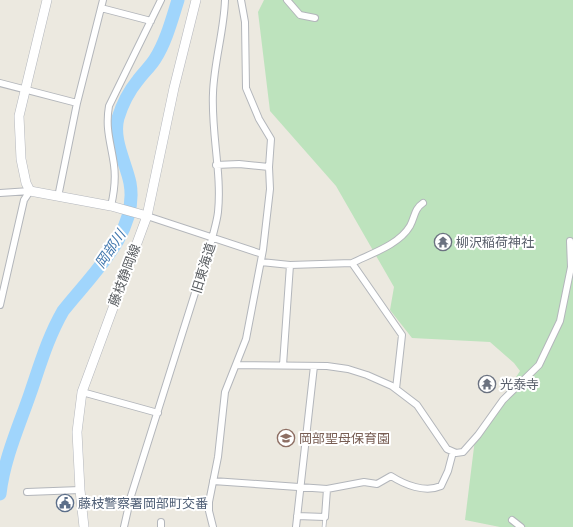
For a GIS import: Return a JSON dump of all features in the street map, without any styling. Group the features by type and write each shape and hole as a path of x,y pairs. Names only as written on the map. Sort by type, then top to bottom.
{"main road":[{"path":"47,0 20,116 19,130 21,159 26,183 30,191 111,206 142,215"},
{"name":"藤枝静岡線","path":"84,527 80,490 77,432 82,392 85,378 142,215 196,0"}],"street":[{"path":"58,197 78,103 103,0"},
{"path":"111,206 114,166 106,122 109,106 161,0"},
{"name":"旧東海道","path":"124,527 131,496 212,239 218,211 213,94 225,0"},
{"path":"214,527 209,511 218,456 225,392 246,340 261,262 270,189 269,167 272,139 258,119 246,88 245,22 241,0"},
{"path":"287,0 300,15 315,18"},
{"path":"101,8 151,20"},
{"path":"0,83 78,103"},
{"path":"216,165 239,164 269,167"},
{"path":"0,193 30,191"},
{"path":"0,305 24,200 30,191"},
{"path":"261,262 290,266 352,263 383,248 400,237 409,227 416,208 423,203"},
{"path":"142,215 262,254"},
{"path":"237,365 250,367 283,365 314,366 348,369 367,375 396,389 417,405 447,450 462,452 469,446 503,400 539,365 560,321 571,267 570,241"},
{"path":"352,263 402,335 396,389"},
{"path":"283,365 290,266"},
{"path":"296,527 314,366"},
{"path":"82,392 158,413"},
{"path":"213,481 327,489 364,482 377,484 391,476 407,486 436,488 441,486 448,471 453,452"},
{"path":"297,516 325,516 327,489"},
{"path":"27,492 80,490"},
{"path":"512,520 521,527"}],"lane":[{"path":"324,527 325,516"}],"green space":[{"path":"264,0 573,0 573,527 500,527 465,520 475,439 520,371 514,363 490,342 412,338 390,310 394,287 336,186 270,111 258,12"}],"waterway":[{"name":"岡部川","path":"0,494 12,443 53,331 63,311 99,268 110,252 120,236 127,219 131,201 130,183 118,143 118,118 132,89 159,52 178,0"}],"place":[{"name":"柳沢稲荷神社","path":"443,242"},
{"name":"光泰寺","path":"487,384"},
{"name":"岡部聖母保育園","path":"286,438"},
{"name":"藤枝警察署岡部町交番","path":"65,503"}]}
